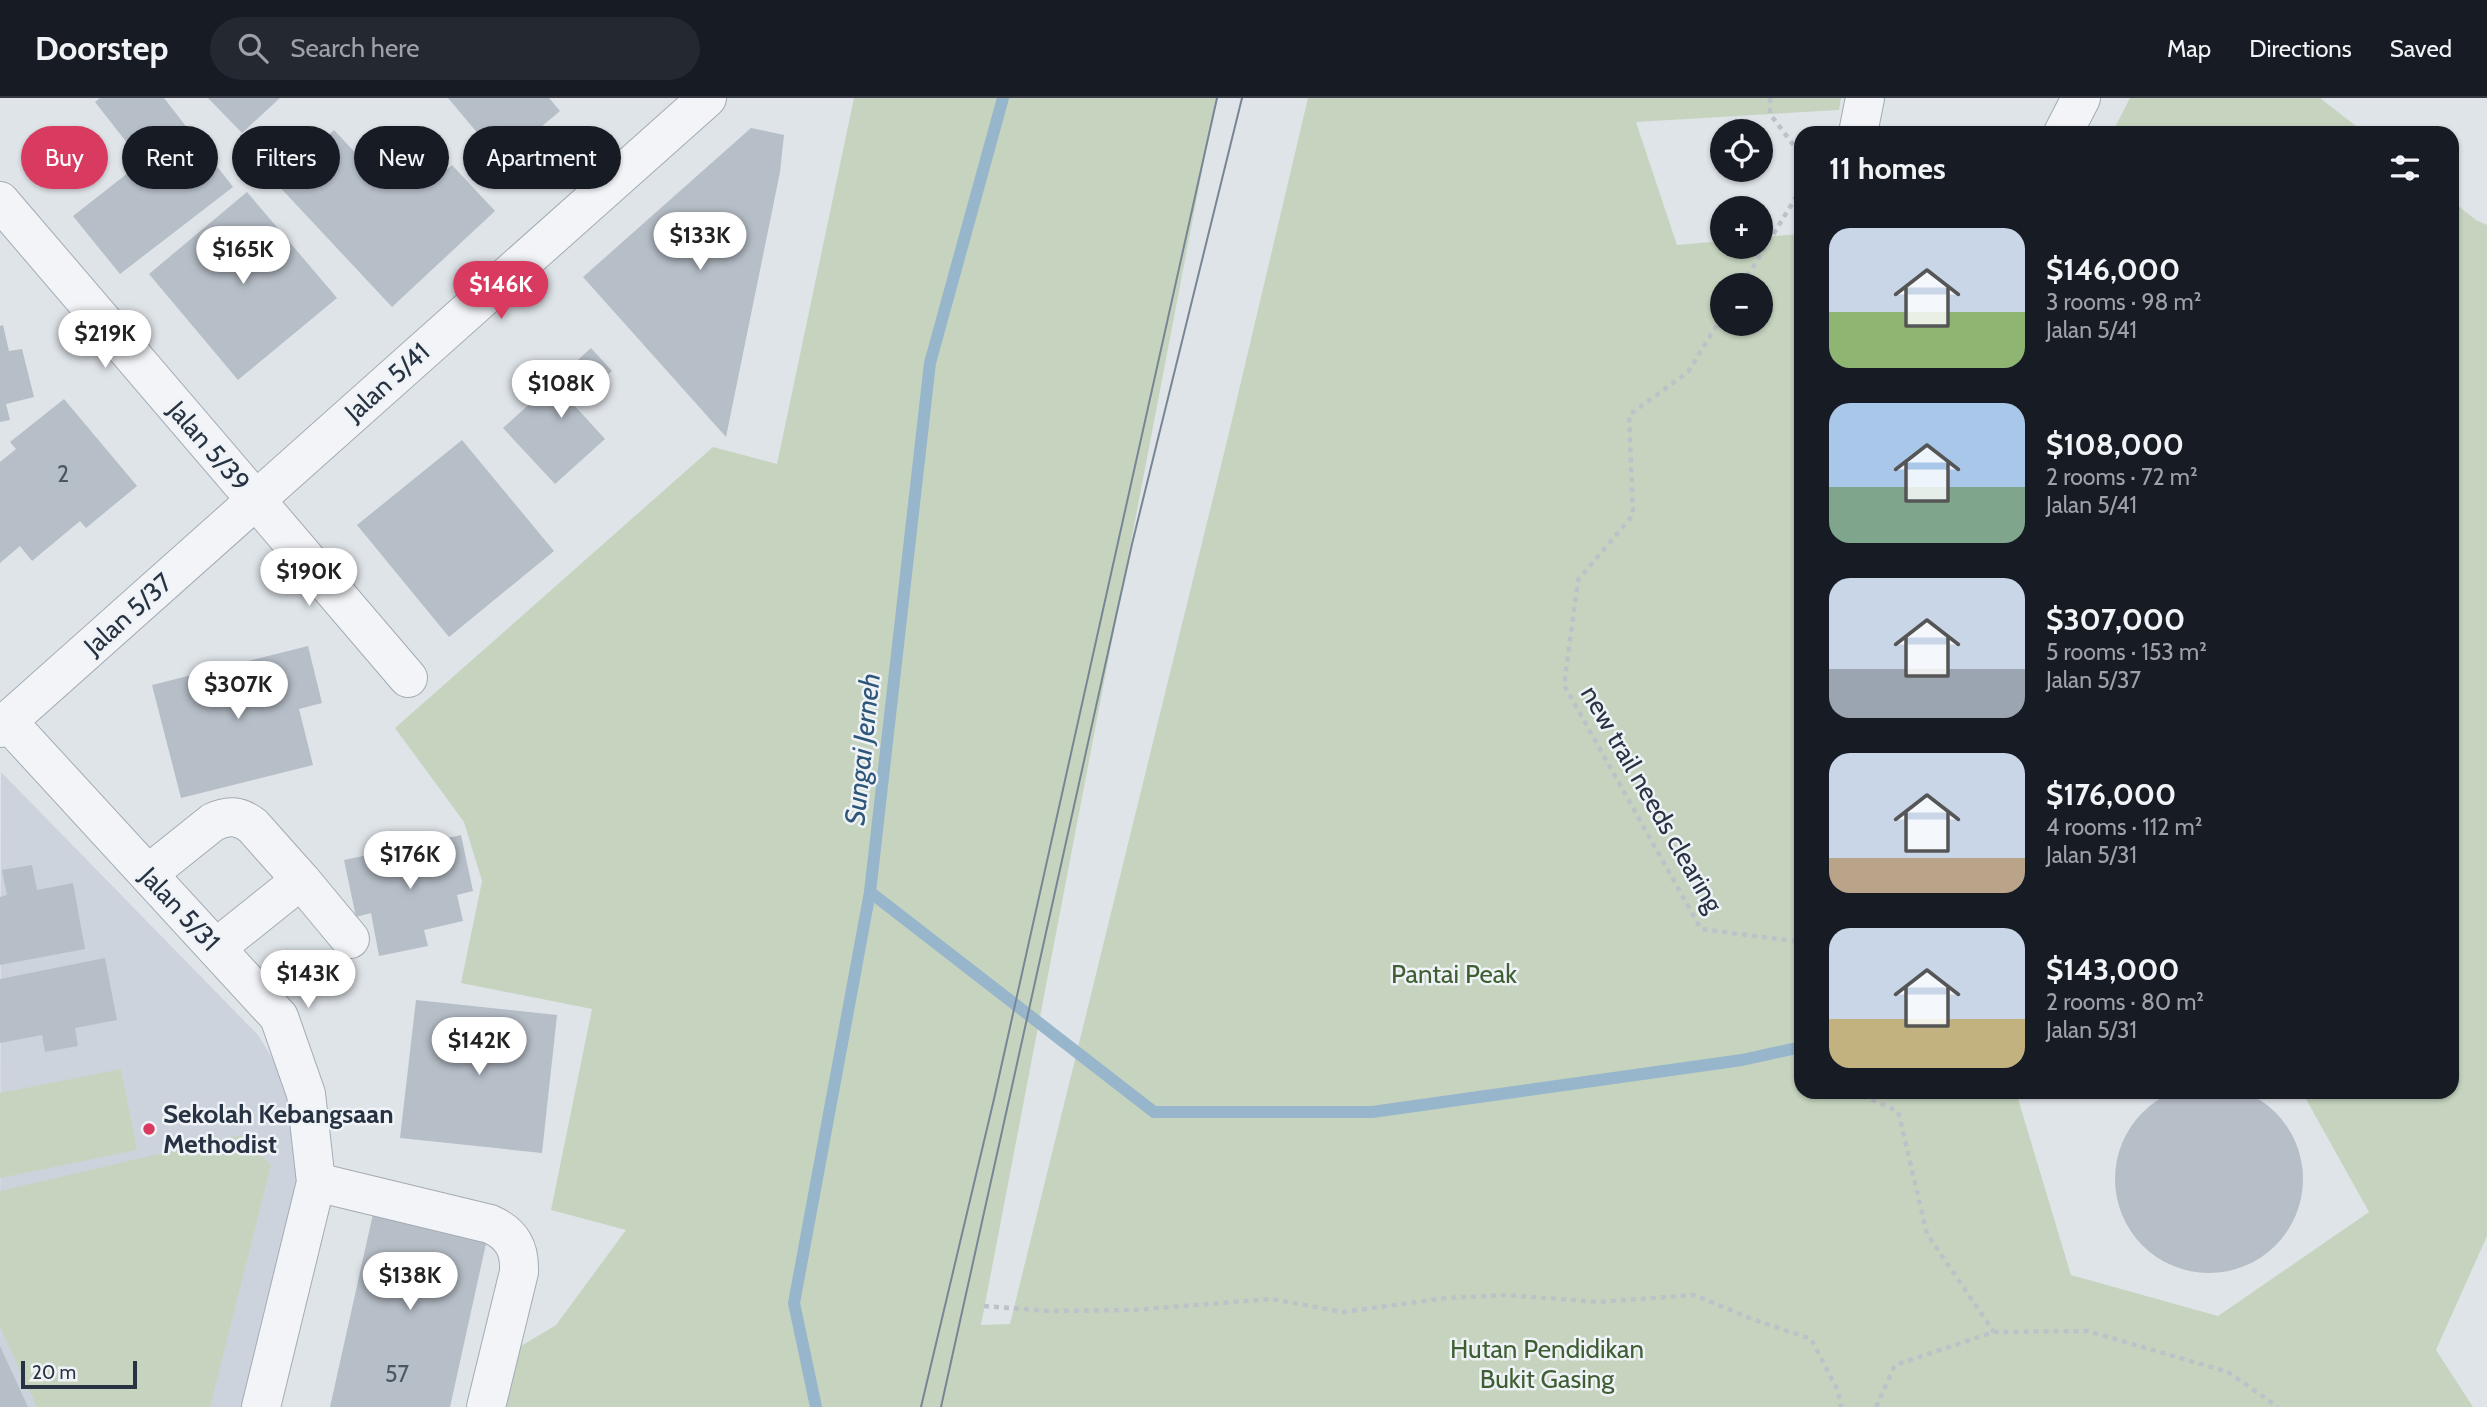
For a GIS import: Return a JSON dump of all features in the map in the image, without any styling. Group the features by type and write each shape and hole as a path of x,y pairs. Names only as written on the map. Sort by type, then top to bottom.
{"street":[{"name":"Jalan 5/41","path":"255,499 708,98"},
{"path":"1859,126 1865,98"},
{"path":"2067,126 2081,98"},
{"name":"Jalan 5/39","path":"0,201 408,678"},
{"name":"Jalan 5/37","path":"4,725 255,499"},
{"name":"Jalan 5/31","path":"4,725 148,874 279,1017 306,1094 316,1182 261,1407"},
{"path":"148,874 213,822 223,817 244,819 301,880 350,939"},
{"path":"216,948 301,880"},
{"path":"316,1182 489,1224 504,1230 514,1242 520,1256 519,1272 486,1407"}],"path":[{"path":"1770,98 1770,114 1794,146"},
{"path":"1749,273 1794,200"},
{"name":"new trail needs clearing","path":"1710,336 1688,372 1629,415 1633,514 1578,580 1564,685 1700,929 1794,941"},
{"path":"1870,1099 1898,1111 1927,1234 1994,1332"},
{"path":"984,1306 1048,1311 1133,1310 1272,1299 1343,1312 1446,1298 1494,1295 1598,1302 1694,1295 1811,1339 1838,1391 1841,1407"},
{"path":"1876,1407 1895,1365 1994,1332 2088,1331 2228,1371 2278,1407"}],"shaded area":[{"name":"Sekolah Kebangsaan Methodist","path":"1,772 258,1035 291,1088 305,1170 245,1407 0,1407"}],"green space":[{"path":"854,98 1216,98 981,1325 1010,1324 1227,441 1308,98 1841,98 1839,110 1636,122 1677,245 1710,242 1710,259 1773,259 1773,236 1794,235 1794,1099 2018,1099 2071,1275 2218,1316 2369,1212 2306,1099 2459,1099 2459,207 2487,225 2487,1236 2436,1350 2473,1407 505,1407 521,1346 556,1325 626,1230 551,1210 592,1009 461,983 482,881 464,822 395,728 713,447 777,464"},
{"path":"2130,98 2320,98 2356,126 2116,126"},
{"path":"121,1069 137,1150 0,1178 0,1093"},
{"path":"240,1135 271,1165 210,1407 37,1407 0,1327 0,1191"}],"building":[{"path":"100,98 164,98 186,126 122,126 122,136 95,102"},
{"path":"208,98 280,98 250,126 235,126"},
{"path":"448,98 549,98 560,111 542,126 472,126"},
{"path":"751,128 784,135 780,172 726,437 583,277"},
{"path":"340,136 354,151 354,189 449,189 449,168 452,165 463,177 463,189 474,189 495,211 392,307 282,189 340,189"},
{"path":"218,168 232,186 120,274 73,216 122,178 122,189 218,189"},
{"path":"247,192 337,298 238,380 149,274"},
{"path":"3,325 9,351 22,349 34,397 6,404 10,420 0,422 0,326"},
{"path":"591,348 612,371 574,405 605,439 555,484 503,428"},
{"path":"64,399 137,486 86,528 80,521 32,561 20,546 0,563 0,462 16,449 10,442"},
{"path":"462,440 554,551 449,637 357,525"},
{"path":"308,646 322,703 299,709 313,765 181,798 152,685"},
{"path":"461,835 473,891 457,895 463,921 424,930 428,946 379,956 371,913 356,917 344,860"},
{"path":"32,865 37,890 73,883 85,949 0,965 0,897 7,895 2,870"},
{"path":"105,958 117,1020 75,1028 78,1046 45,1052 42,1035 0,1043 0,979"},
{"path":"416,1000 557,1015 542,1153 400,1138"},
{"path":"2159,1099 2259,1099 2276,1112 2288,1127 2302,1161 2302,1197 2288,1231 2276,1246 2261,1258 2227,1272 2191,1272 2157,1258 2142,1246 2130,1231 2116,1197 2116,1161 2122,1143 2142,1112"},
{"path":"375,1205 489,1230 450,1407 330,1407"},
{"path":"0,1346 28,1407 0,1407"}],"waterway":[{"name":"Sungai Jerneh","path":"816,1407 794,1303 870,892 930,363 1003,98"},
{"path":"870,892 1154,1112 1372,1112 1742,1060 1794,1049"}],"tram line":[{"path":"921,1407 994,1099 1217,98"},
{"path":"941,1407 1132,544 1242,98"}],"place":[{"name":"Sekolah Kebangsaan Methodist","path":"149,1129"}],"park label":[{"name":"Pantai Peak","path":"1454,974"},
{"name":"Hutan Pendidikan Bukit Gasing","path":"1547,1364"}]}
